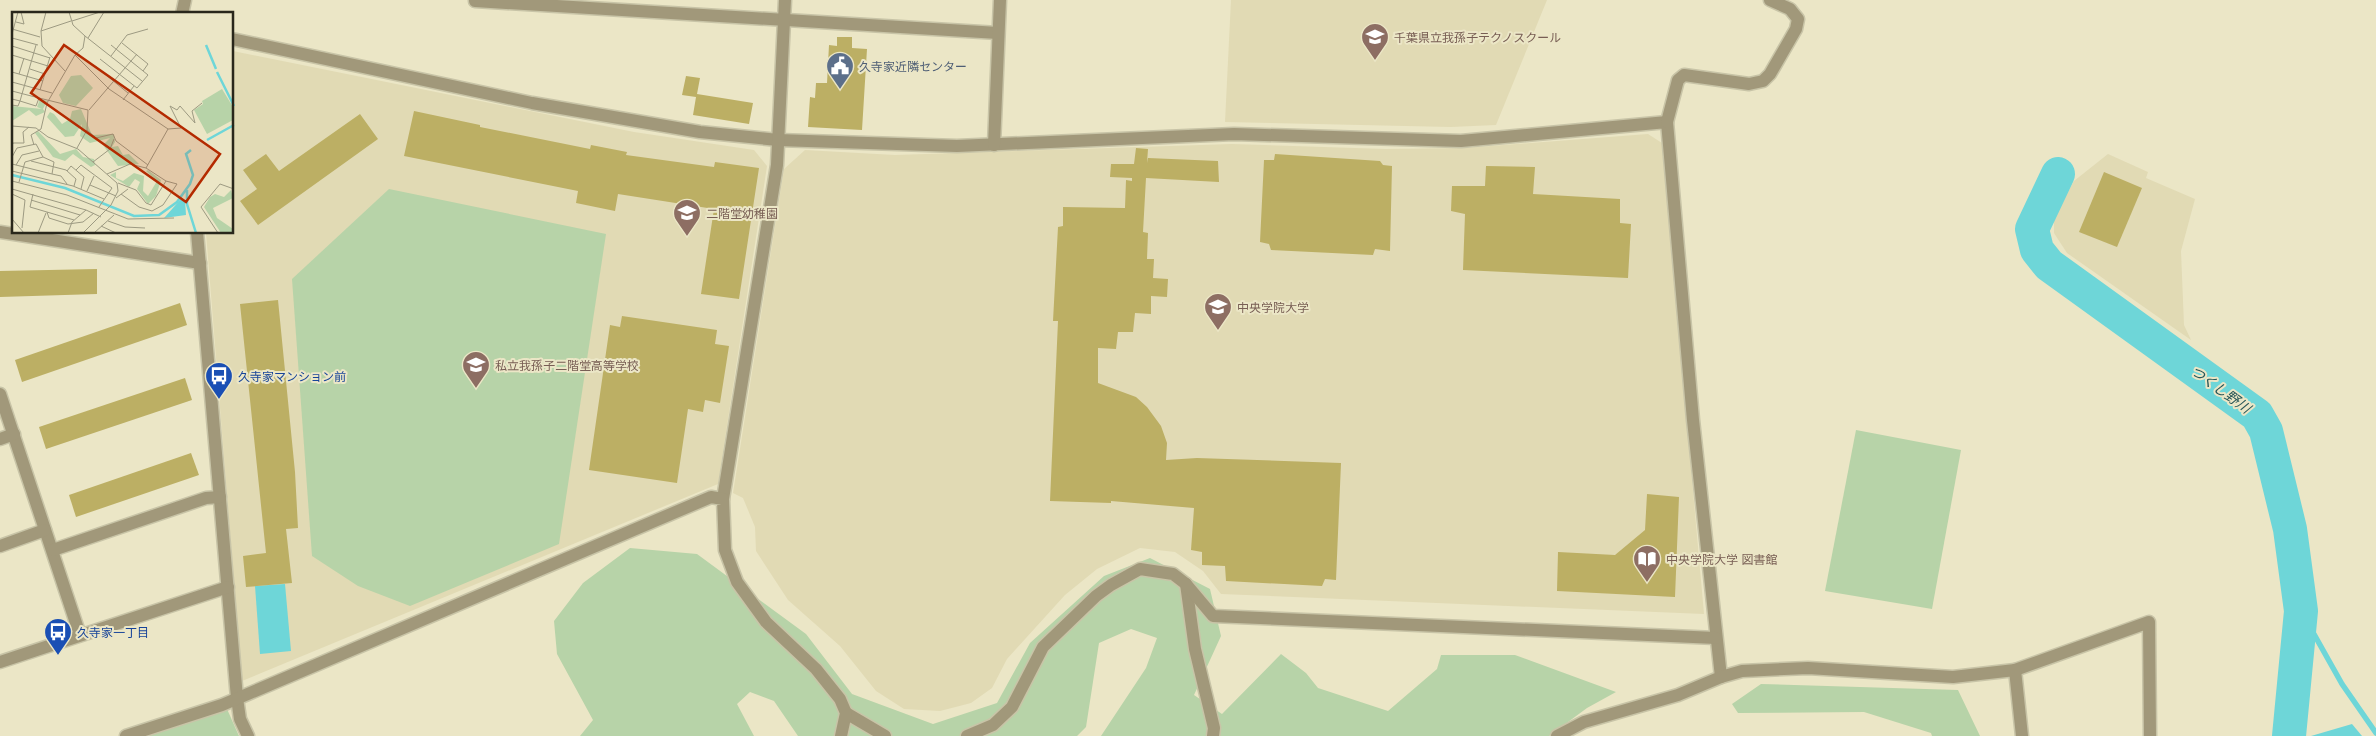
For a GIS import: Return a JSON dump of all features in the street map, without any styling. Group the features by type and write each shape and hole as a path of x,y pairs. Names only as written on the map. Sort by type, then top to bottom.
{"street":[{"path":"785,0 777,165 723,499 725,550 737,582 766,622 816,669 840,698 846,713 841,736"},
{"path":"994,145 1000,0"},
{"path":"1721,677 1693,420 1667,122 1675,87 1678,80 1684,75 1749,84 1763,81 1770,74 1796,29 1798,19 1790,9 1770,0"},
{"path":"475,1 543,2 784,20 998,33"},
{"path":"234,39 532,103 700,132 778,140 918,146 994,145 1234,134 1461,141 1667,122"},
{"path":"13,234 200,263"},
{"path":"197,234 237,698 240,719 248,736"},
{"path":"0,394 80,635"},
{"path":"0,439 14,434"},
{"path":"53,550 206,498 220,496"},
{"path":"125,736 222,705 711,497 723,499"},
{"path":"0,546 45,530"},
{"path":"967,736 992,725 1004,715 1018,698 1043,646 1096,596 1111,585 1140,569 1169,572 1186,584 1213,616 1716,638"},
{"path":"1186,584 1194,649 1214,728 1213,736"},
{"path":"0,662 228,587"},
{"path":"1557,736 1584,722 1678,695 1721,677 1742,671 1808,668 1953,677 2015,670 2149,622 2150,736"},
{"path":"2015,670 2022,736"},
{"path":"846,713 885,736"}],"shaded area":[{"name":"千葉県立我孫子テクノスクール","path":"1231,0 1547,0 1496,125 1451,127 1225,122"},
{"name":"私立我孫子二階堂高等学校","path":"234,51 634,132 754,150 767,166 718,484 242,681 206,234 234,234"},
{"name":"中央学院大学","path":"1648,134 1662,143 1704,614 1221,594 1203,571 1175,552 1140,548 1097,569 1065,595 1007,659 992,688 971,703 940,711 904,709 876,691 840,646 788,600 756,551 755,527 743,498 733,493 784,169 805,150 895,155 1232,144 1386,149 1465,148"},
{"path":"2108,154 2148,172 2146,178 2195,199 2181,251 2184,325 2191,340 2067,253 2054,233 2054,217 2074,181"}],"green space":[{"path":"389,189 606,234 559,544 410,606 358,586 312,556 292,279"},
{"path":"1856,430 1961,450 1932,609 1825,591"},
{"path":"630,548 697,554 806,634 852,694 933,724 997,703 1030,643 1104,576 1150,558 1210,589 1221,636 1194,695 1222,714 1281,654 1306,673 1318,688 1388,711 1437,669 1441,655 1515,655 1616,692 1587,708 1549,736 1101,736 1146,668 1157,638 1131,629 1099,643 1086,727 1077,736 798,736 774,701 750,692 737,704 754,736 580,736 593,720 557,654 554,621 583,583"},
{"path":"1761,684 1958,690 1980,736 1932,736 1931,733 1864,712 1738,713 1732,704"},
{"path":"227,709 239,736 147,736"}],"water":[{"path":"285,584 291,651 260,654 255,586"},
{"path":"2352,724 2362,736 2311,736"}],"building":[{"name":"久寺家近隣センター","path":"837,37 852,37 852,48 867,49 862,130 808,127 810,97 815,98 816,83 827,83 829,45 837,46"},
{"path":"686,76 700,78 697,94 753,103 749,124 693,115 696,97 682,95"},
{"path":"414,111 480,125 480,127 590,149 591,145 627,152 626,155 714,167 715,162 759,168 739,299 701,294 714,209 618,194 615,211 576,203 578,191 404,156"},
{"path":"360,114 378,139 258,225 240,201 257,189 243,170 266,154 279,171"},
{"path":"1136,148 1148,149 1147,163 1148,158 1218,161 1219,182 1146,178 1143,232 1148,233 1147,259 1154,259 1153,278 1168,279 1167,297 1151,296 1151,314 1135,313 1133,332 1118,332 1116,349 1098,348 1098,383 1136,397 1147,407 1161,426 1167,443 1166,460 1197,458 1341,463 1336,580 1325,579 1322,586 1226,581 1225,566 1202,565 1202,552 1191,550 1194,508 1111,501 1111,503 1050,501 1058,321 1053,321 1058,227 1063,226 1063,207 1125,208 1126,180 1132,181 1132,178 1110,177 1111,164 1134,164"},
{"path":"1275,154 1380,161 1383,165 1392,166 1390,251 1375,249 1373,255 1271,250 1269,244 1260,242 1264,160 1274,160"},
{"path":"1486,166 1535,167 1533,194 1620,199 1620,223 1631,224 1628,278 1463,270 1465,214 1451,211 1452,186 1485,186"},
{"path":"2104,172 2142,188 2117,247 2079,232"},
{"path":"97,269 97,294 0,297 0,271"},
{"path":"278,300 295,472 298,528 286,529 292,583 246,587 243,556 266,553 240,304"},
{"path":"180,303 187,325 22,382 15,360"},
{"path":"622,316 717,330 715,344 729,346 720,403 705,400 703,412 688,409 677,483 589,470 610,325 620,327"},
{"path":"185,378 192,400 46,449 39,427"},
{"path":"191,453 199,475 76,517 69,495"},
{"path":"1647,494 1679,497 1675,597 1557,591 1558,552 1615,555 1645,530"}],"waterway":[{"name":"つくし野川","path":"2058,174 2032,229 2037,250 2049,265 2257,415 2266,431 2290,529 2301,611 2289,736"},
{"path":"2301,611 2342,684 2376,733"}],"place":[{"name":"千葉県立我孫子テクノスクール","path":"1375,61"},
{"name":"久寺家近隣センター","path":"840,90"},
{"name":"二階堂幼稚園","path":"687,237"},
{"name":"中央学院大学","path":"1218,331"},
{"name":"私立我孫子二階堂高等学校","path":"476,389"},
{"name":"久寺家マンション前","path":"219,400"},
{"name":"中央学院大学 図書館","path":"1647,583"},
{"name":"久寺家一丁目","path":"58,656"}]}
